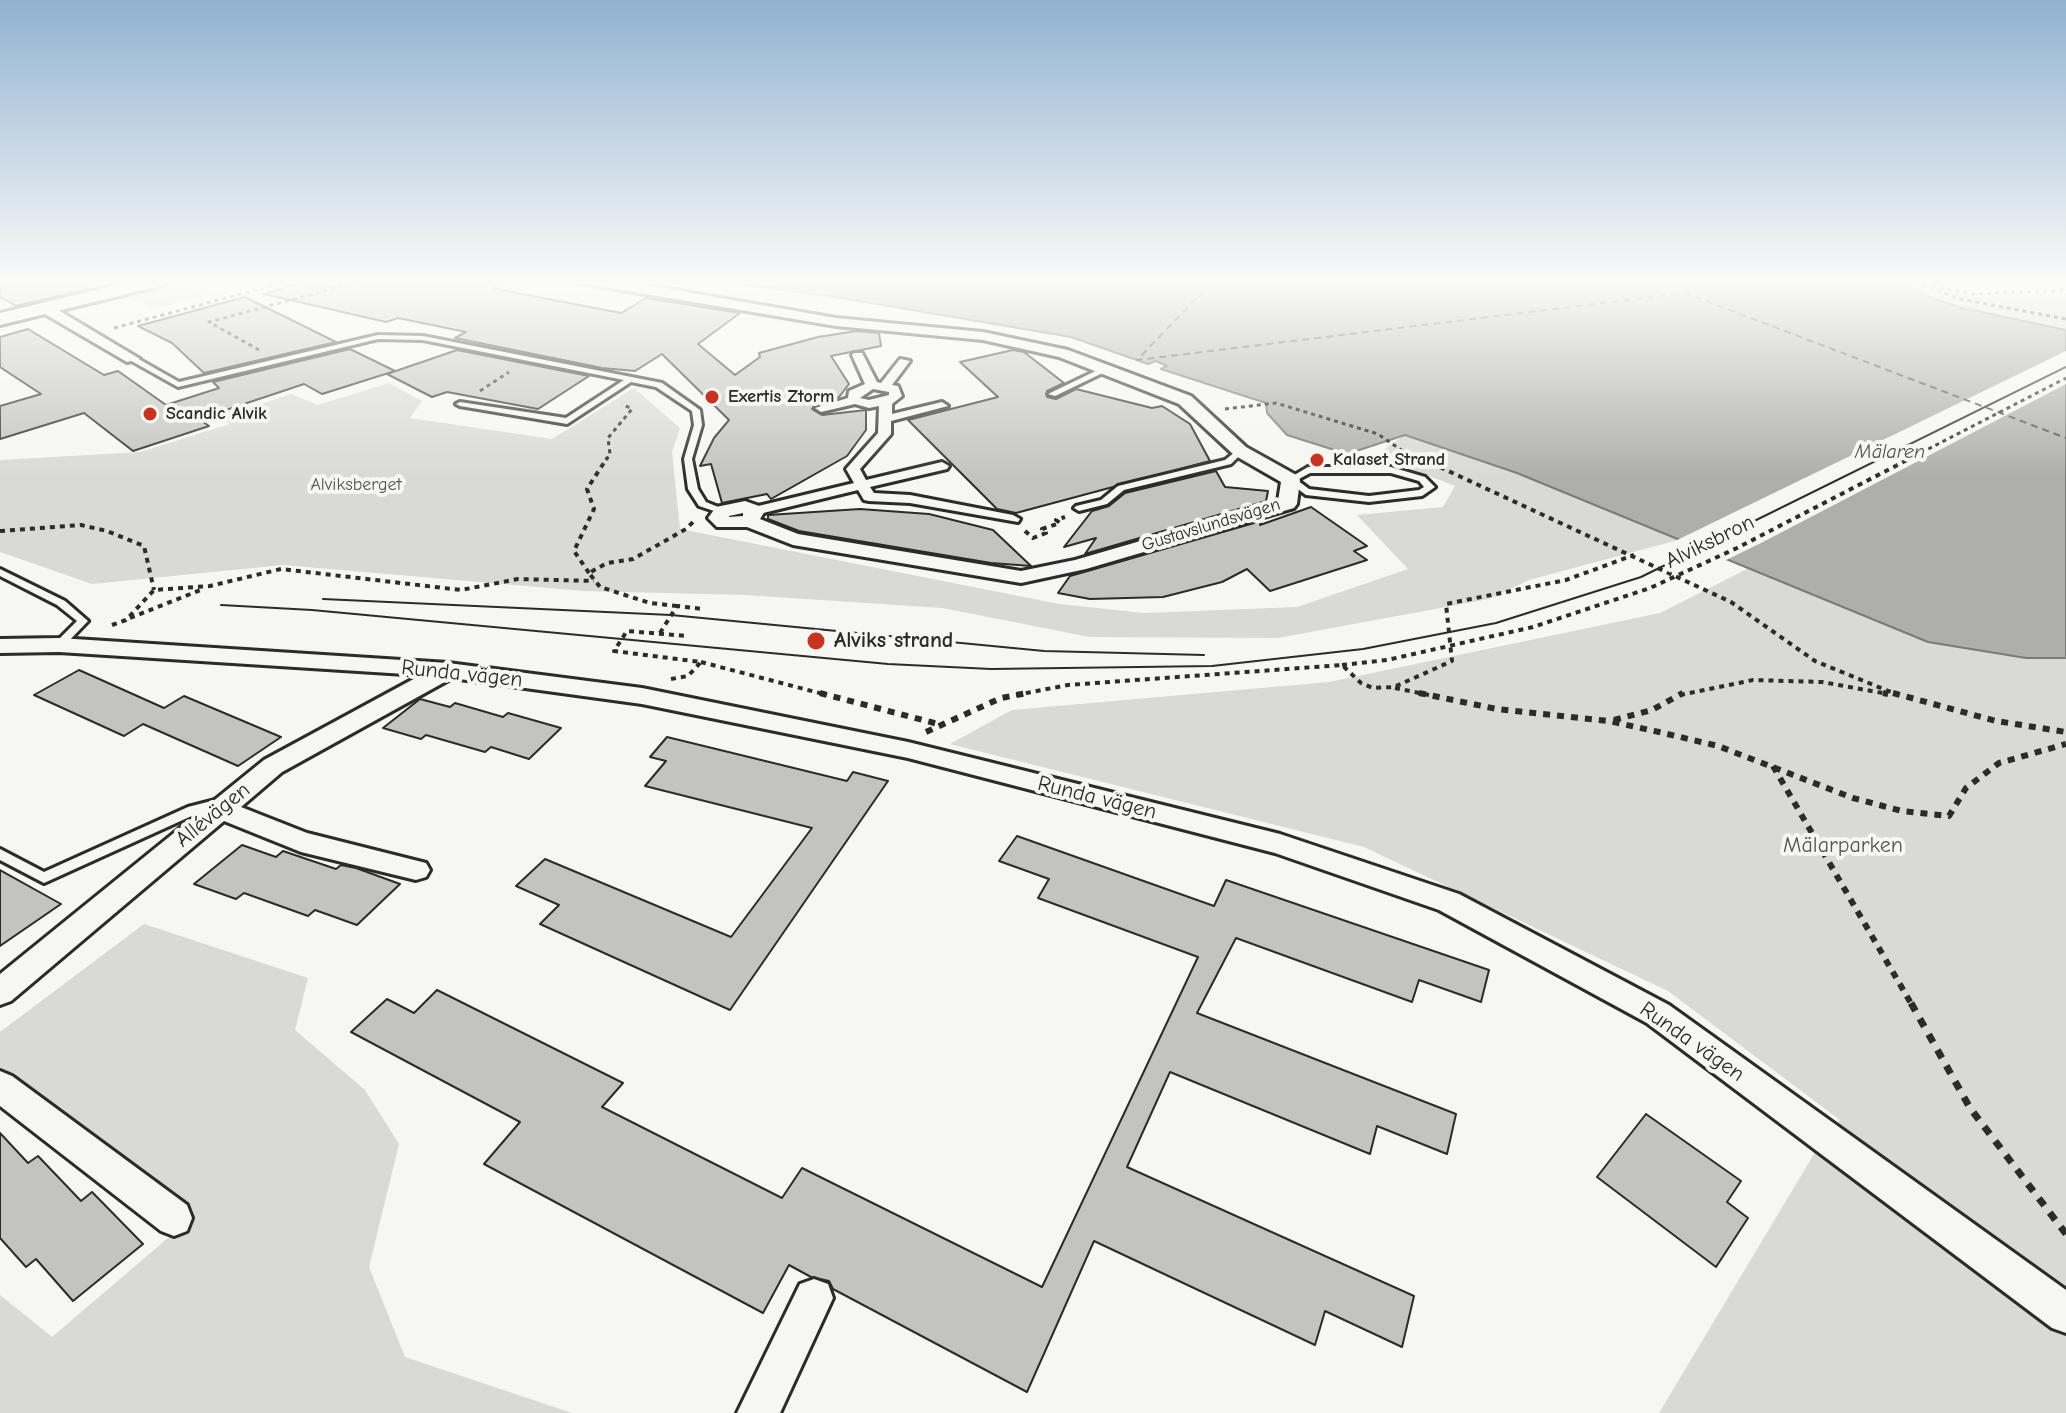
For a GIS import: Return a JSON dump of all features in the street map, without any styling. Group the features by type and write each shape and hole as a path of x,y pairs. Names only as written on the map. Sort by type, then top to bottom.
{"street":[{"name":"Gustavslundsvägen","path":"111,347 132,359"},
{"name":"Gustavslundsvägen","path":"723,511 718,518 724,523 752,516 793,539 1021,577 1079,565 1287,504 1291,480 1240,451 1185,400 1109,368 1034,347"},
{"path":"821,408 855,400 869,404 886,402 896,396 894,389 878,386 858,355"},
{"path":"855,400 853,394 878,386 904,361"},
{"path":"886,402 884,434 853,469 869,497 910,499 1013,519"},
{"path":"885,419 942,406"},
{"path":"752,516 942,466"},
{"name":"Runda vägen","path":"0,646 59,645 448,670 642,696 908,750 1280,844 1449,902 1658,1014 2066,1314"},
{"name":"Allévägen","path":"0,992 273,766 448,670"},
{"path":"224,805 301,842 416,870"},
{"path":"0,1086 174,1218"},
{"path":"758,1413 814,1298"}],"lane":[{"name":"Gustavslundsvägen","path":"132,359 178,385 337,347"},
{"name":"Gustavslundsvägen","path":"463,347 659,385 696,410 698,425 688,459 693,489 702,504 723,511"},
{"path":"1052,394 1109,368"},
{"path":"460,404 567,421 628,381"},
{"path":"1079,508 1104,502 1121,488 1228,462 1240,451"},
{"path":"1308,470 1391,470 1422,479 1430,487 1422,493 1369,499 1306,492 1291,480 1308,470"},
{"path":"0,572 61,603 83,621 59,645"},
{"path":"0,854 44,878 193,810 224,805"}],"path":[{"path":"253,347 266,354"},
{"path":"460,404 526,361"},
{"name":"Alviksbron","path":"908,750 923,734 939,724 1001,698 1068,685 1387,660 1533,627 1650,588 1737,548 2066,378"},
{"path":"602,398 632,409 608,438 610,454 587,489 594,509 574,551 600,587 650,603 703,609"},
{"path":"1235,407 1276,403 1378,434 1411,455"},
{"path":"1423,460 1731,602 1815,661 1903,697"},
{"path":"1013,519 1033,538 1046,533 1042,529 1060,523 1056,520 1069,516"},
{"path":"0,531 81,525 107,531 144,546 154,590"},
{"path":"589,573 607,563 633,559 686,529"},
{"path":"1394,687 1452,661 1446,604 1566,580 1634,555"},
{"path":"59,645 210,586 281,569 461,590 518,579 594,581"},
{"path":"126,620 154,590 210,586"},
{"path":"660,633 677,606"},
{"path":"687,636 627,631 614,651 667,655 701,662 939,724"},
{"path":"688,676 701,662"},
{"path":"1342,665 1361,683 1373,688 1394,687 1497,709 1609,721 1718,746 1853,798 1902,811 1949,816 1966,788 1999,763 2066,744"},
{"path":"1609,721 1652,710 1687,691 1753,680 1822,682 1903,697 1996,721 2066,732"},
{"path":"1773,765 1970,1108 2066,1234"}],"green space":[{"name":"Alviksberget","path":"389,383 422,401 410,418 552,439 634,388 680,428 672,452 680,529 1059,604 1144,613 1297,607 1408,569 1357,515 1443,507 1455,486 1376,455 1405,435 1517,473 1678,540 1529,580 1489,599 1278,638 1090,637 942,608 745,595 584,591 283,565 92,584 0,552 0,460 140,452 230,424 222,417 291,394 318,405"},
{"name":"Mälarparken","path":"1749,568 1928,642 2026,658 2066,658 2066,1413 1659,1413 1817,1149 1840,1120 1668,991 1364,847 950,744 1012,710 1329,682 1660,613"},
{"path":"144,924 308,978 295,1030 365,1090 399,1144 369,1267 405,1357 572,1413 0,1413 0,1295 52,1337 189,1220 0,1072 0,1032"}],"water":[{"name":"Mälaren","path":"1099,347 2066,347 2066,658 2026,658 1928,642 1517,473 1405,435 1347,454 1287,435 1267,413 1266,403 1161,369 1167,366 1156,361 1148,364"}],"pier":[{"path":"2066,351 2066,384 1722,562 1673,542"}],"building":[{"path":"0,347 58,347 104,375 118,371 166,405 219,388 213,382 350,349 395,371 322,394 304,384 199,419 209,426 133,451 84,413 0,439 0,406 41,394 0,367"},
{"path":"176,347 315,347 204,373"},
{"path":"499,347 702,347 735,375 760,357 759,353 781,347 876,347 831,356 849,384 839,397 812,409 822,415 866,410 866,430 847,456 771,499 767,494 722,503 711,464 700,466 714,438 729,420 662,354 635,371 602,368"},
{"path":"457,350 589,376 538,409 447,392 432,397 387,374"},
{"path":"1013,350 1024,352 1064,383 1047,391 1047,397 1056,399 1076,389 1152,408 1162,406 1190,424 1210,461 1016,513 997,509 908,420 998,397 960,362"},
{"path":"1216,471 1225,487 1268,491 1266,501 1085,554 1096,538 1064,547 1092,511 1109,506 1125,493"},
{"path":"1311,507 1367,546 1354,551 1367,560 1270,591 1247,569 1222,582 1163,597 1090,599 1058,593 1070,576 1261,521 1260,525"},
{"path":"860,509 929,514 993,530 1031,566 991,563 799,531 768,519 768,515"},
{"path":"79,670 164,708 184,696 281,737 238,766 143,724 124,736 34,695"},
{"path":"420,699 450,707 455,703 503,717 508,713 561,728 529,759 491,747 485,752 426,735 421,739 383,728"},
{"path":"667,737 847,781 853,772 888,781 730,1010 540,924 559,905 516,886 545,859 731,937 812,828 645,786 666,761 650,757"},
{"path":"1017,836 1214,906 1226,880 1489,970 1481,1002 1419,980 1412,1002 1236,938 1197,1013 1456,1114 1447,1154 1377,1126 1370,1154 1170,1072 1127,1167 1414,1296 1402,1347 1325,1311 1315,1345 1094,1241 1027,1392 833,1289 829,1281 811,1277 789,1265 763,1313 484,1164 520,1122 351,1032 387,999 414,1013 437,990 623,1083 602,1107 782,1198 802,1168 1042,1287 1198,957 1038,898 1049,879 999,861"},
{"path":"242,845 276,857 283,851 336,869 341,865 356,868 400,884 357,925 315,910 308,916 244,893 236,899 194,884"},
{"path":"0,870 61,904 0,946"},
{"path":"1646,1114 1741,1181 1727,1202 1748,1218 1716,1267 1597,1177"},
{"path":"0,1133 28,1163 38,1156 81,1201 92,1192 143,1244 73,1301 36,1259 26,1267 0,1238"}],"ferry route":[{"path":"1150,347 1137,360 1244,347"},
{"path":"1827,347 2066,438"}],"tram line":[{"path":"221,605 312,610 888,664 991,669 1212,666 1363,649 1496,623 1641,577 2066,367"},
{"path":"323,599 671,615 1044,651 1204,655"}],"place":[{"name":"Exertis Ztorm","path":"712,397"},
{"name":"Scandic Alvik","path":"150,414"},
{"name":"Kalaset Strand","path":"1317,460"},
{"name":"Alviks strand","path":"816,641"}]}
